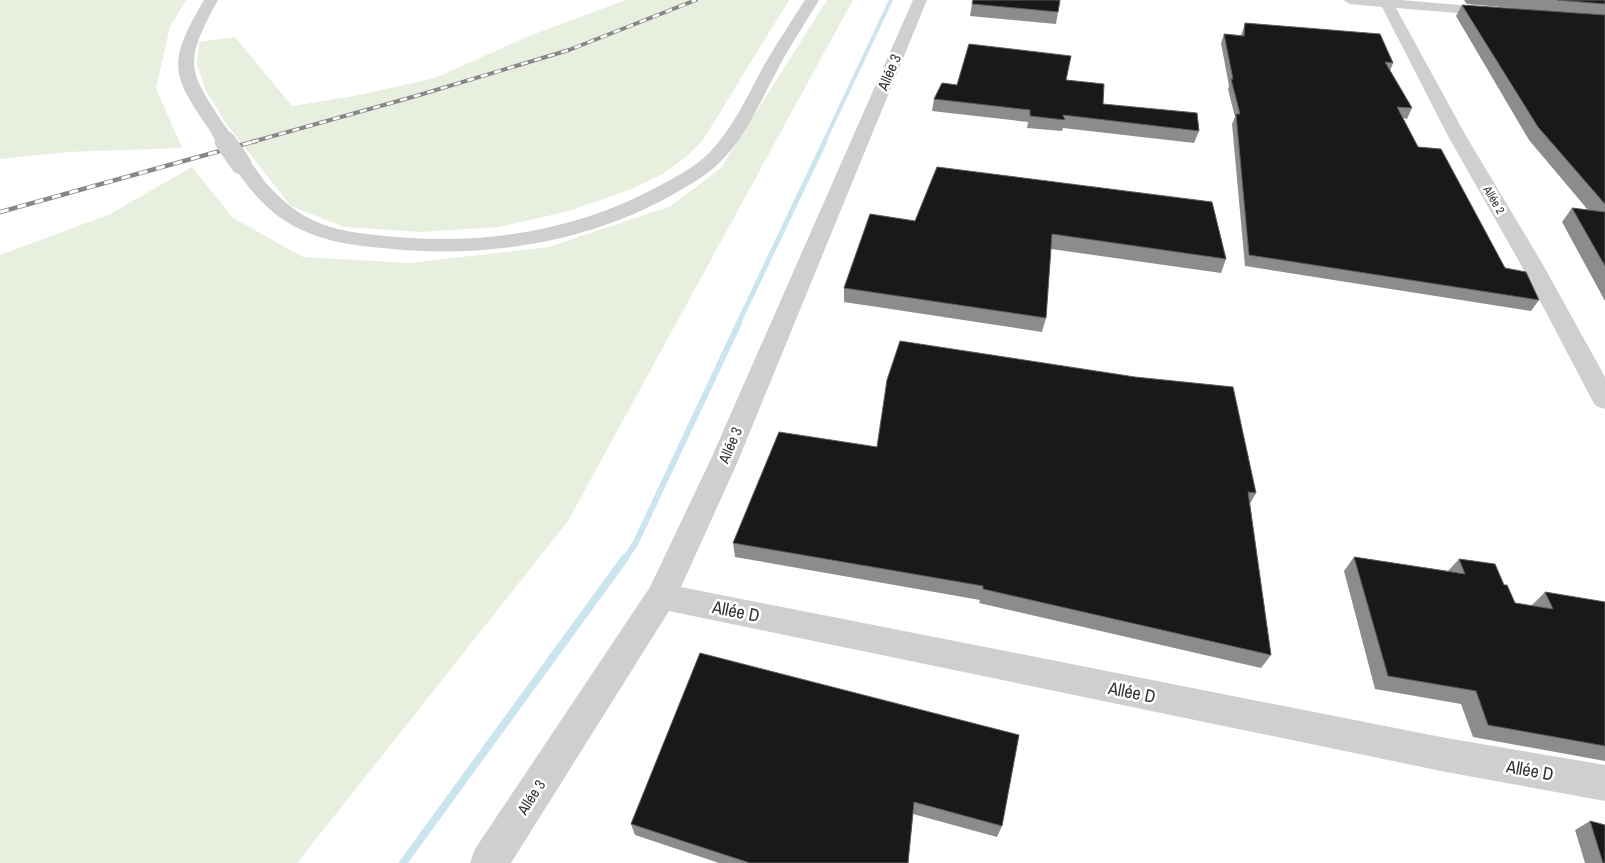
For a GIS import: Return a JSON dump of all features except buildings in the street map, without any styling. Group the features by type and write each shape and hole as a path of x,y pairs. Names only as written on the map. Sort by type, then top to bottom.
{"street":[{"path":"211,0 188,45 185,65 189,84 241,164 268,199 285,213 311,227 346,238 426,246 472,245 525,239 578,226 627,210 664,193 714,158 737,129 778,54 812,0"},
{"name":"Allée 3","path":"489,863 661,596 724,461 920,0"},
{"path":"1350,0 1513,14"},
{"name":"Allée 2","path":"1386,2 1457,136 1531,263 1605,400"},
{"name":"Allée D","path":"661,596 1446,755 1605,784"}],"green space":[{"path":"0,0 186,0 170,27 156,88 182,148 68,152 0,159"},
{"path":"626,0 789,0 703,140 686,157 663,174 629,190 569,211 499,227 421,232 344,227 291,206 227,125 206,91 197,65 199,42 235,37 292,106 354,96 435,78 529,36"},
{"path":"827,0 853,0 568,521 297,863 0,863 0,255 110,214 192,167 233,218 303,257 409,263 549,247 671,206 721,168"}],"waterway":[{"path":"824,142 891,0"},
{"path":"738,324 825,141"},
{"path":"624,560 635,544 739,323"},
{"path":"403,863 625,558"}],"railway":[{"path":"252,142 416,96 569,50 696,0"},
{"path":"0,212 256,141"}]}
